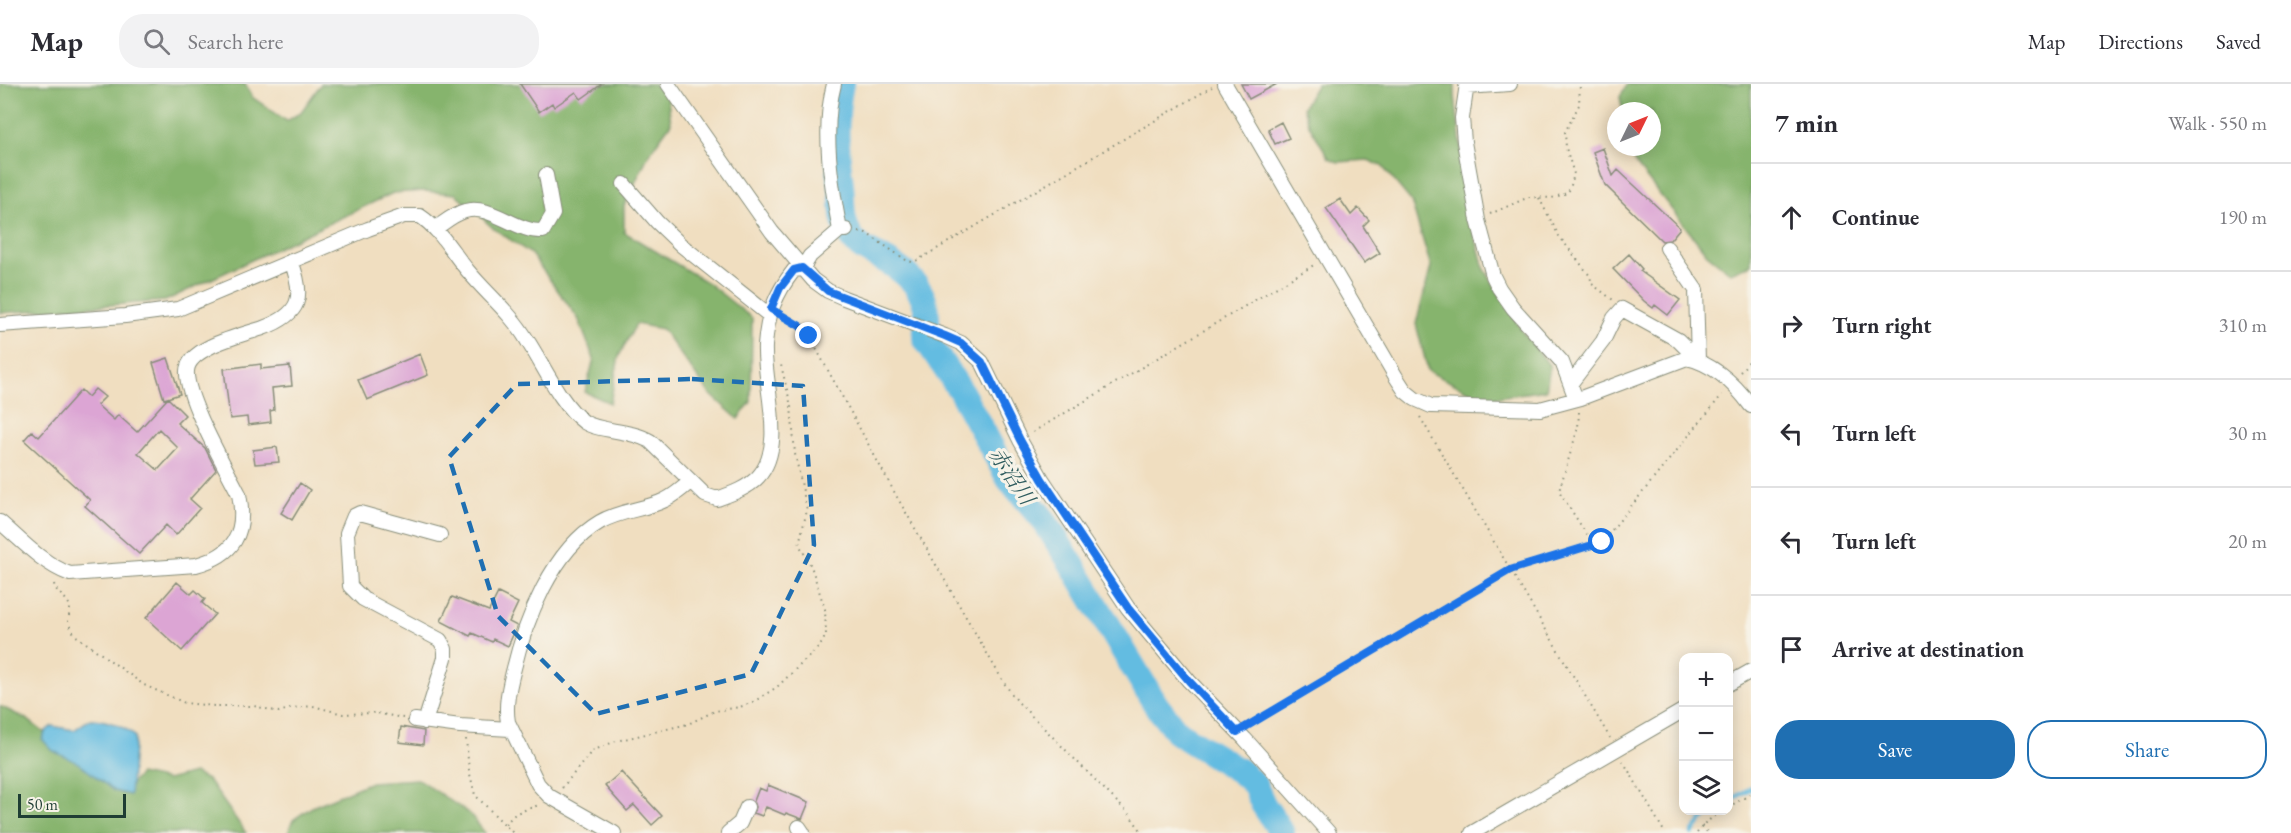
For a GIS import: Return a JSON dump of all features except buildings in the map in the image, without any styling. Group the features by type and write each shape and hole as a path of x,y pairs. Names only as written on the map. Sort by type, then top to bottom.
{"street":[{"path":"668,84 753,207 802,268 828,291 961,343 982,362 1020,440 1060,507 1128,608 1189,681 1329,833"},
{"path":"0,325 134,315 178,309 404,216 420,216 436,228 467,270 507,312 526,338 553,384 584,421 592,425 639,434 650,441 705,495 717,499 742,488 757,478 765,466 772,432 765,348 770,312 780,288 794,270 802,268 810,256 843,230 828,135 829,108 834,84"},
{"path":"1225,84 1396,377 1405,391 1424,405 1456,408 1531,409 1555,406 1670,363 1694,360"},
{"path":"1510,84 1467,86 1462,118 1478,220 1493,276 1499,288 1527,324 1562,362 1576,399"},
{"path":"436,228 459,213 480,210 532,232 543,231 553,214 546,175"},
{"path":"624,184 657,222 681,245 770,312"},
{"path":"1667,248 1696,290 1694,360"},
{"path":"0,522 48,563 70,573 196,565 218,557 231,546 238,536 241,524 242,509 239,494 193,400 186,374 187,367 191,359 204,349 282,320 293,311 299,296 291,261"},
{"path":"1570,383 1603,341 1614,318 1622,309 1678,340 1694,360 1731,383 1751,406"},
{"path":"614,833 553,799 538,784 510,729 506,712 520,643 546,584 580,537 601,521 668,499 691,481"},
{"path":"440,535 360,513 354,516 347,533 348,579 354,591 363,599 440,640 445,649 445,658 420,721 465,727 510,729"},
{"path":"1733,681 1751,671"},
{"path":"1472,833 1679,712"},
{"path":"728,833 740,823 747,807"}],"path":[{"path":"861,233 866,233 906,260 912,262 918,260 1217,84"},
{"path":"1478,220 1529,197 1561,196 1570,189 1574,174 1564,132 1579,105 1580,84"},
{"path":"1539,198 1559,236 1590,276 1592,284 1622,309"},
{"path":"1020,440 1327,258"},
{"path":"770,312 800,326 812,340 897,497 1018,702 1128,813 1143,833"},
{"path":"1237,732 1510,570 1594,546 1605,539 1751,359"},
{"path":"505,824 516,813 553,799 592,751 616,741 688,724 715,711 740,707 755,701 777,687 824,641 826,628 823,602 811,566 799,544 807,510 795,454 795,432 791,406 780,362"},
{"path":"1576,399 1580,421 1560,484 1559,494 1594,546"},
{"path":"1417,411 1665,833"},
{"path":"60,570 54,580 54,587 68,603 70,610 68,623 72,632 144,685 171,699 198,705 254,706 279,712 314,706 343,714 376,713 420,721"},
{"path":"465,727 468,770 475,795 513,833"},
{"path":"1733,804 1751,794"},
{"path":"1697,833 1716,815"},
{"path":"1702,826 1708,833"}],"highlighted area":[{"path":"692,379 803,386 814,545 751,674 596,714 498,616 449,457 517,384"}],"green space":[{"path":"0,84 245,84 252,97 287,121 301,112 321,84 655,84 668,100 671,123 649,154 624,206 624,232 708,283 752,318 751,402 738,419 709,393 662,329 636,324 619,356 610,403 585,392 594,359 578,318 531,254 493,228 456,194 424,191 393,193 165,301 0,313"},
{"path":"1317,84 1455,84 1469,214 1484,268 1524,334 1550,366 1546,390 1484,399 1428,371 1416,324 1431,267 1411,201 1382,166 1368,160 1338,162 1329,158 1308,123 1303,107"},
{"path":"1627,84 1751,84 1751,264 1731,273 1707,254 1634,162 1633,156 1661,156 1661,102 1621,102 1620,97"},
{"path":"0,706 28,720 122,794 140,774 167,780 194,773 209,781 246,833 0,833"},
{"path":"418,779 470,814 485,833 288,833 293,820 312,807 371,782"}],"water":[{"path":"90,719 114,724 135,737 130,795 114,791 78,763 53,751 42,739 52,726 74,730"}],"waterway":[{"name":"赤沼川","path":"841,84 837,109 837,146 847,231 862,248 903,272 917,286 927,315 925,338 960,390 1009,479 1043,519 1156,705 1178,733 1241,772 1254,784 1263,804 1282,833"},
{"path":"1733,799 1751,788"},
{"path":"1692,833 1709,815"}],"route":[{"path":"809,336 800,326 771,309 780,288 794,270 802,268 828,291 945,336 961,343 972,352 982,362 1008,417 1042,479 1128,608 1189,681 1237,732 1510,570 1602,542"}]}
